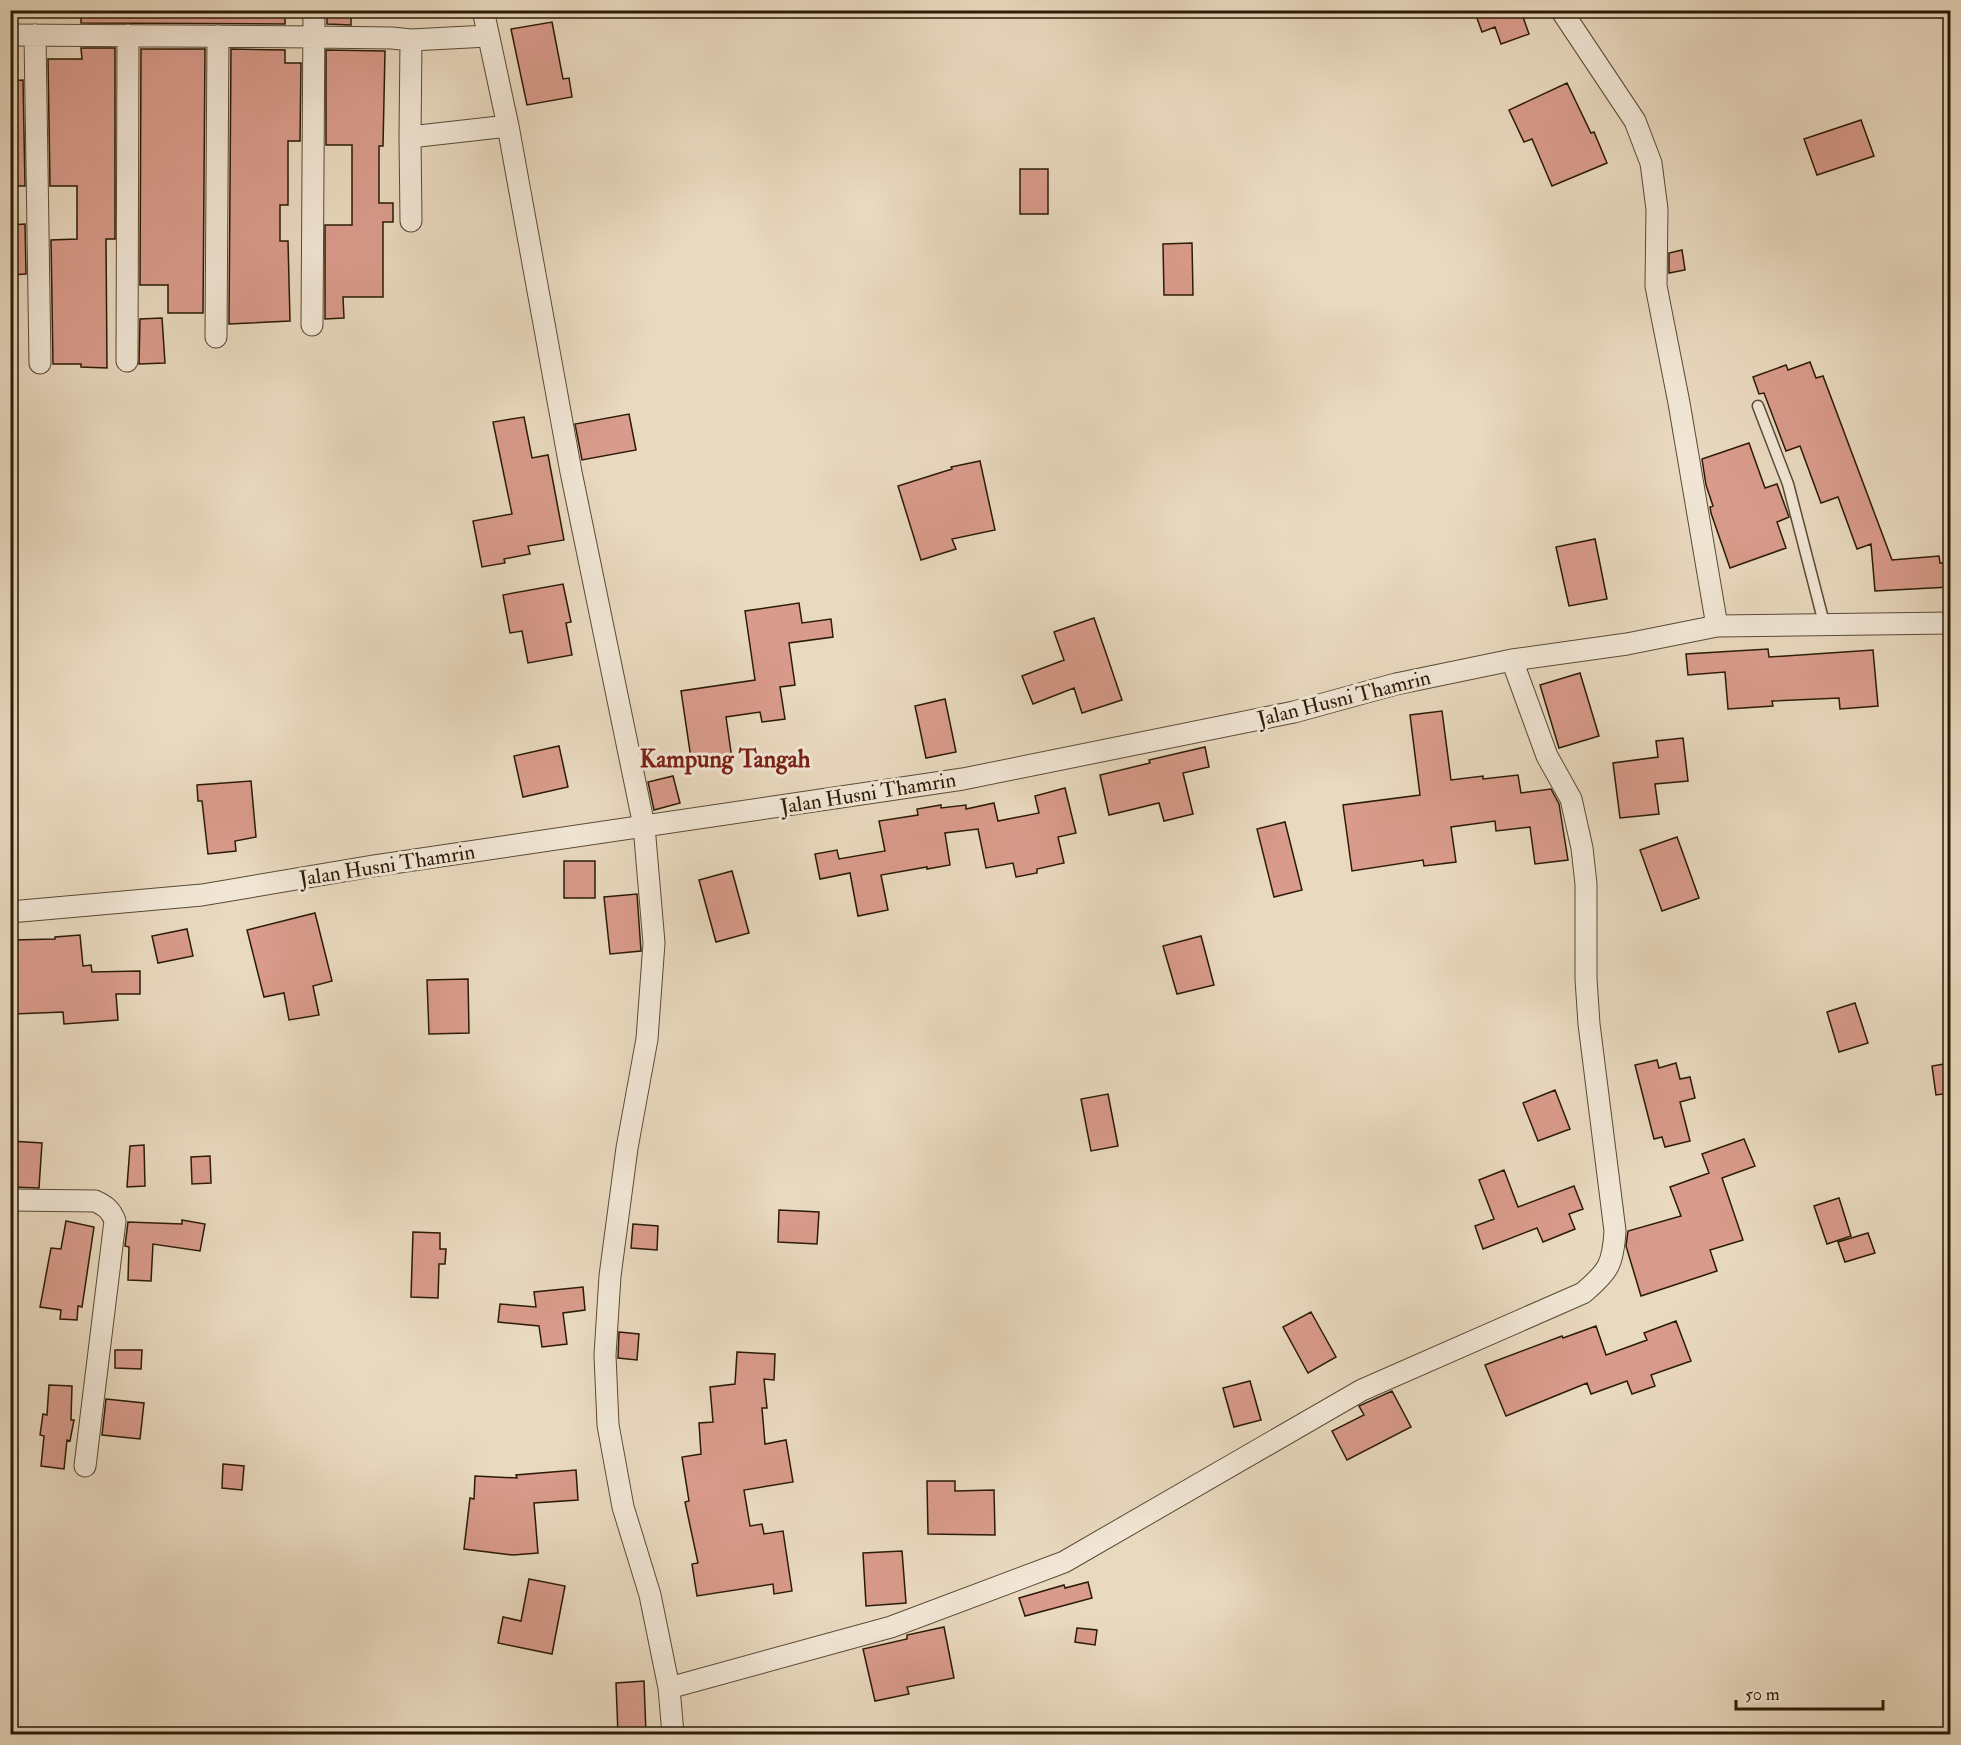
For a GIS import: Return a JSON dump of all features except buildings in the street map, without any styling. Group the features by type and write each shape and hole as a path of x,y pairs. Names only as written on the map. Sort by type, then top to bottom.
{"street":[{"path":"312,325 314,10"},
{"path":"483,10 508,126 571,472 645,826 654,943 649,1015 647,1039 627,1148 610,1276 605,1355 608,1425 623,1507 650,1595 669,1688 673,1734"},
{"path":"1561,10 1635,121 1651,164 1657,209 1656,286 1679,403 1717,626"},
{"path":"10,35 315,36 411,40 488,36"},
{"path":"35,35 40,363"},
{"path":"127,361 128,35"},
{"path":"216,337 218,36"},
{"path":"411,40 411,221"},
{"path":"410,137 508,126"},
{"name":"Jalan Husni Thamrin","path":"10,912 202,895 373,866 963,779 1294,712 1396,684 1512,660 1627,644 1717,626 1950,623"},
{"path":"669,1688 891,1627 1064,1562 1362,1390 1583,1293 1602,1277 1613,1257 1615,1231 1589,1024 1586,979 1586,884 1582,848 1571,799 1547,756 1512,660"},
{"path":"10,1200 95,1201 105,1205 115,1221 85,1466"}],"lane":[{"path":"1758,406 1788,484 1824,623"}],"district":[{"name":"Kampung Tangah","path":"725,759"}]}
